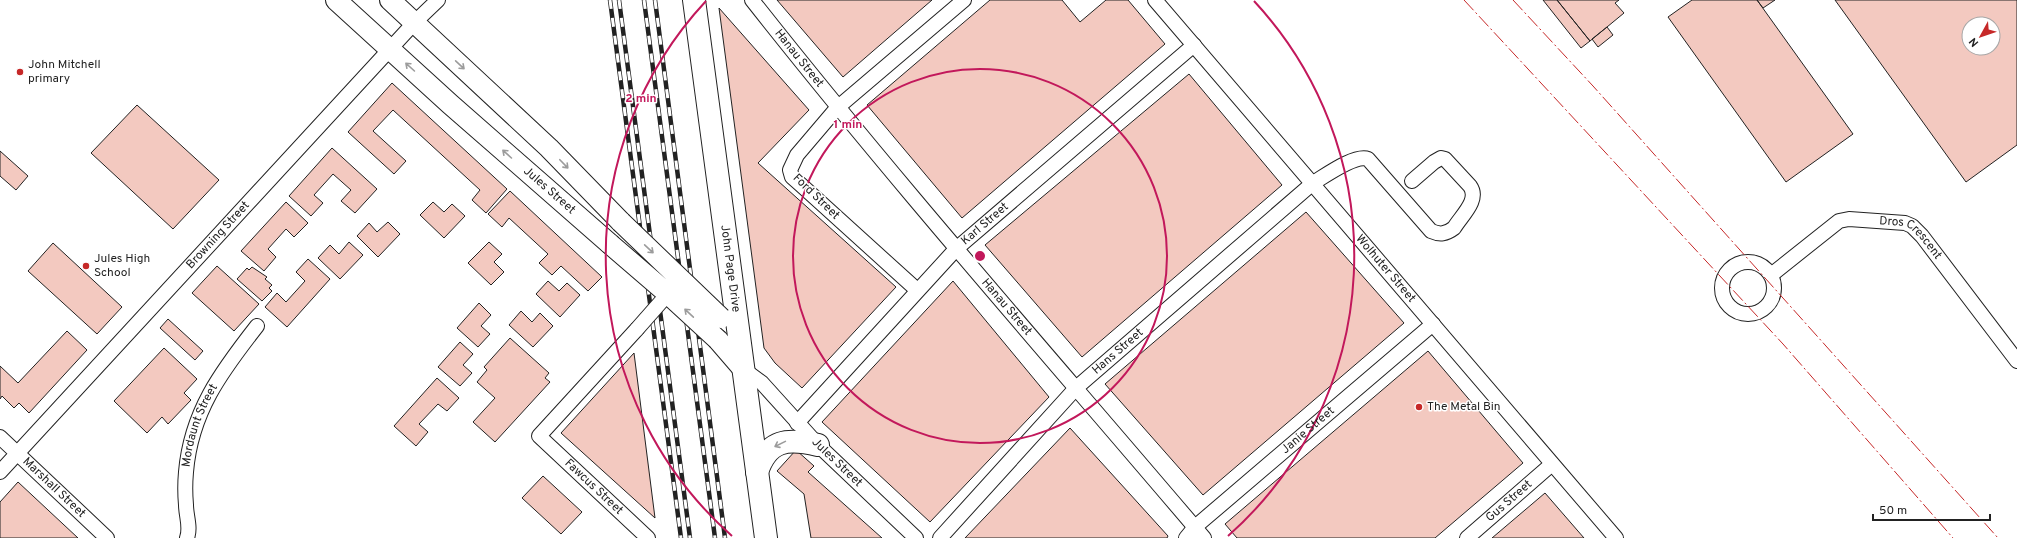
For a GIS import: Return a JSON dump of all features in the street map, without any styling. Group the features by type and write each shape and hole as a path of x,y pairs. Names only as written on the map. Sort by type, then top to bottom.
{"main road":[{"name":"Jules Street","path":"336,0 527,172 668,294 718,340 743,369"},
{"name":"Jules Street","path":"390,0 549,148 621,222 721,318 740,342"},
{"name":"John Page Drive","path":"694,0 766,538"},
{"path":"527,172 549,148"},
{"path":"757,472 761,460 780,443 793,440 818,445"}],"street":[{"name":"Browning Street","path":"0,472 391,50 415,22 438,0"},
{"name":"Hanau Street","path":"752,0 837,108 1204,538"},
{"name":"Ford Street","path":"917,290 792,176 790,170 797,155 837,108 964,0"},
{"name":"Wolhuter Street","path":"1155,0 1616,538"},
{"name":"Karl Street","path":"797,423 956,249 1194,45"},
{"name":"Hans Street","path":"940,538 1076,388 1313,183 1353,160 1360,158 1368,159 1431,231 1441,234 1454,228 1473,199 1474,193 1470,186 1445,160 1441,158 1434,162 1412,181"},
{"name":"Dros Crescent","path":"1770,275 1839,221 1849,218 1904,223 1912,226 1922,236 2017,361"},
{"path":"668,294 681,279"},
{"name":"Fawcus Street","path":"648,538 539,436 668,294"},
{"name":"Janie Street","path":"1186,538 1195,527 1433,324"},
{"name":"Mordaunt Street","path":"187,538 189,531 186,506 186,472 190,438 201,409 215,385 256,326"},
{"name":"Jules Street","path":"740,342 762,383"},
{"name":"Jules Street","path":"743,369 762,383 818,445 916,538"},
{"name":"Marshall Street","path":"0,437 107,538"},
{"name":"Gus Street","path":"1466,538 1552,464"}],"building":[{"path":"777,0 932,0 843,77"},
{"path":"990,0 1062,0 1080,22 1106,0 1128,0 1165,44 962,218 867,105"},
{"path":"1543,0 1557,0 1590,41 1581,48"},
{"path":"1557,0 1619,0 1615,3 1624,13 1590,41"},
{"path":"1692,0 1757,0 1853,134 1786,182 1668,17"},
{"path":"1757,0 1775,0 1763,8"},
{"path":"1835,0 2017,0 2017,145 1966,182"},
{"path":"719,8 809,110 758,163 896,287 802,388 775,363 764,348"},
{"path":"1607,27 1613,35 1598,47 1592,39"},
{"path":"1189,74 1282,185 1082,357 985,245"},
{"path":"392,83 507,189 486,213 472,200 480,190 393,110 373,131 406,161 394,174 348,132"},
{"path":"137,105 219,180 173,229 91,153"},
{"path":"332,148 377,189 355,213 341,201 351,190 333,174 314,195 323,203 311,216 289,196"},
{"path":"0,151 28,176 16,190 0,176"},
{"path":"510,191 602,277 588,291 561,266 552,275 539,263 548,254 509,218 502,227 488,214"},
{"path":"286,202 308,223 294,237 286,229 268,249 276,257 264,271 241,251"},
{"path":"433,202 444,212 452,204 465,216 444,238 420,215"},
{"path":"1306,212 1404,323 1203,495 1105,384"},
{"path":"388,222 400,234 378,257 357,236 369,223 377,232"},
{"path":"349,242 363,255 340,279 318,258 330,245 339,254"},
{"path":"489,242 502,254 494,262 504,272 491,285 468,263"},
{"path":"53,243 122,307 97,334 28,271"},
{"path":"308,259 330,279 287,327 265,307 277,293 286,302 305,281 296,272"},
{"path":"217,266 259,304 234,331 192,293"},
{"path":"252,267 267,277 265,279 272,285 269,288 272,291 262,301 237,279 247,268 249,270"},
{"path":"548,281 559,291 567,283 580,295 560,317 536,294"},
{"path":"953,281 1049,397 930,522 822,422"},
{"path":"479,303 491,315 481,326 490,334 478,347 457,328"},
{"path":"521,311 532,322 540,313 553,326 533,347 509,325"},
{"path":"168,319 203,351 195,360 160,328"},
{"path":"67,331 87,350 29,413 19,403 14,408 2,396 0,399 0,366 18,383"},
{"path":"510,338 549,373 545,378 550,382 495,442 473,422 495,398 477,382 487,370 484,367"},
{"path":"460,342 473,354 463,365 472,373 460,386 438,367"},
{"path":"164,348 197,379 184,393 191,400 168,424 162,417 147,433 114,401"},
{"name":"The Metal Bin","path":"1428,351 1523,463 1435,538 1237,538 1225,524"},
{"path":"634,353 655,518 561,433"},
{"path":"437,378 459,398 447,411 438,404 419,424 428,432 416,446 394,426"},
{"path":"1070,428 1168,536 1167,538 965,538"},
{"path":"796,450 814,466 808,472 882,538 811,538 804,494 777,471"},
{"path":"543,476 582,512 561,534 522,498"},
{"path":"18,482 78,538 0,538 0,502"},
{"path":"1545,493 1584,538 1492,538"}],"railway":[{"path":"610,0 681,538"},
{"path":"619,0 690,538"},
{"path":"644,0 715,538"},
{"path":"655,0 725,538"}],"power":[{"path":"1464,0 1783,344 1953,538"},
{"path":"1513,0 1593,86 1998,538"}],"place":[{"name":"John Mitchell primary","path":"20,72"},
{"name":"Jules High School","path":"86,266"},
{"name":"The Metal Bin","path":"1419,407"}]}
